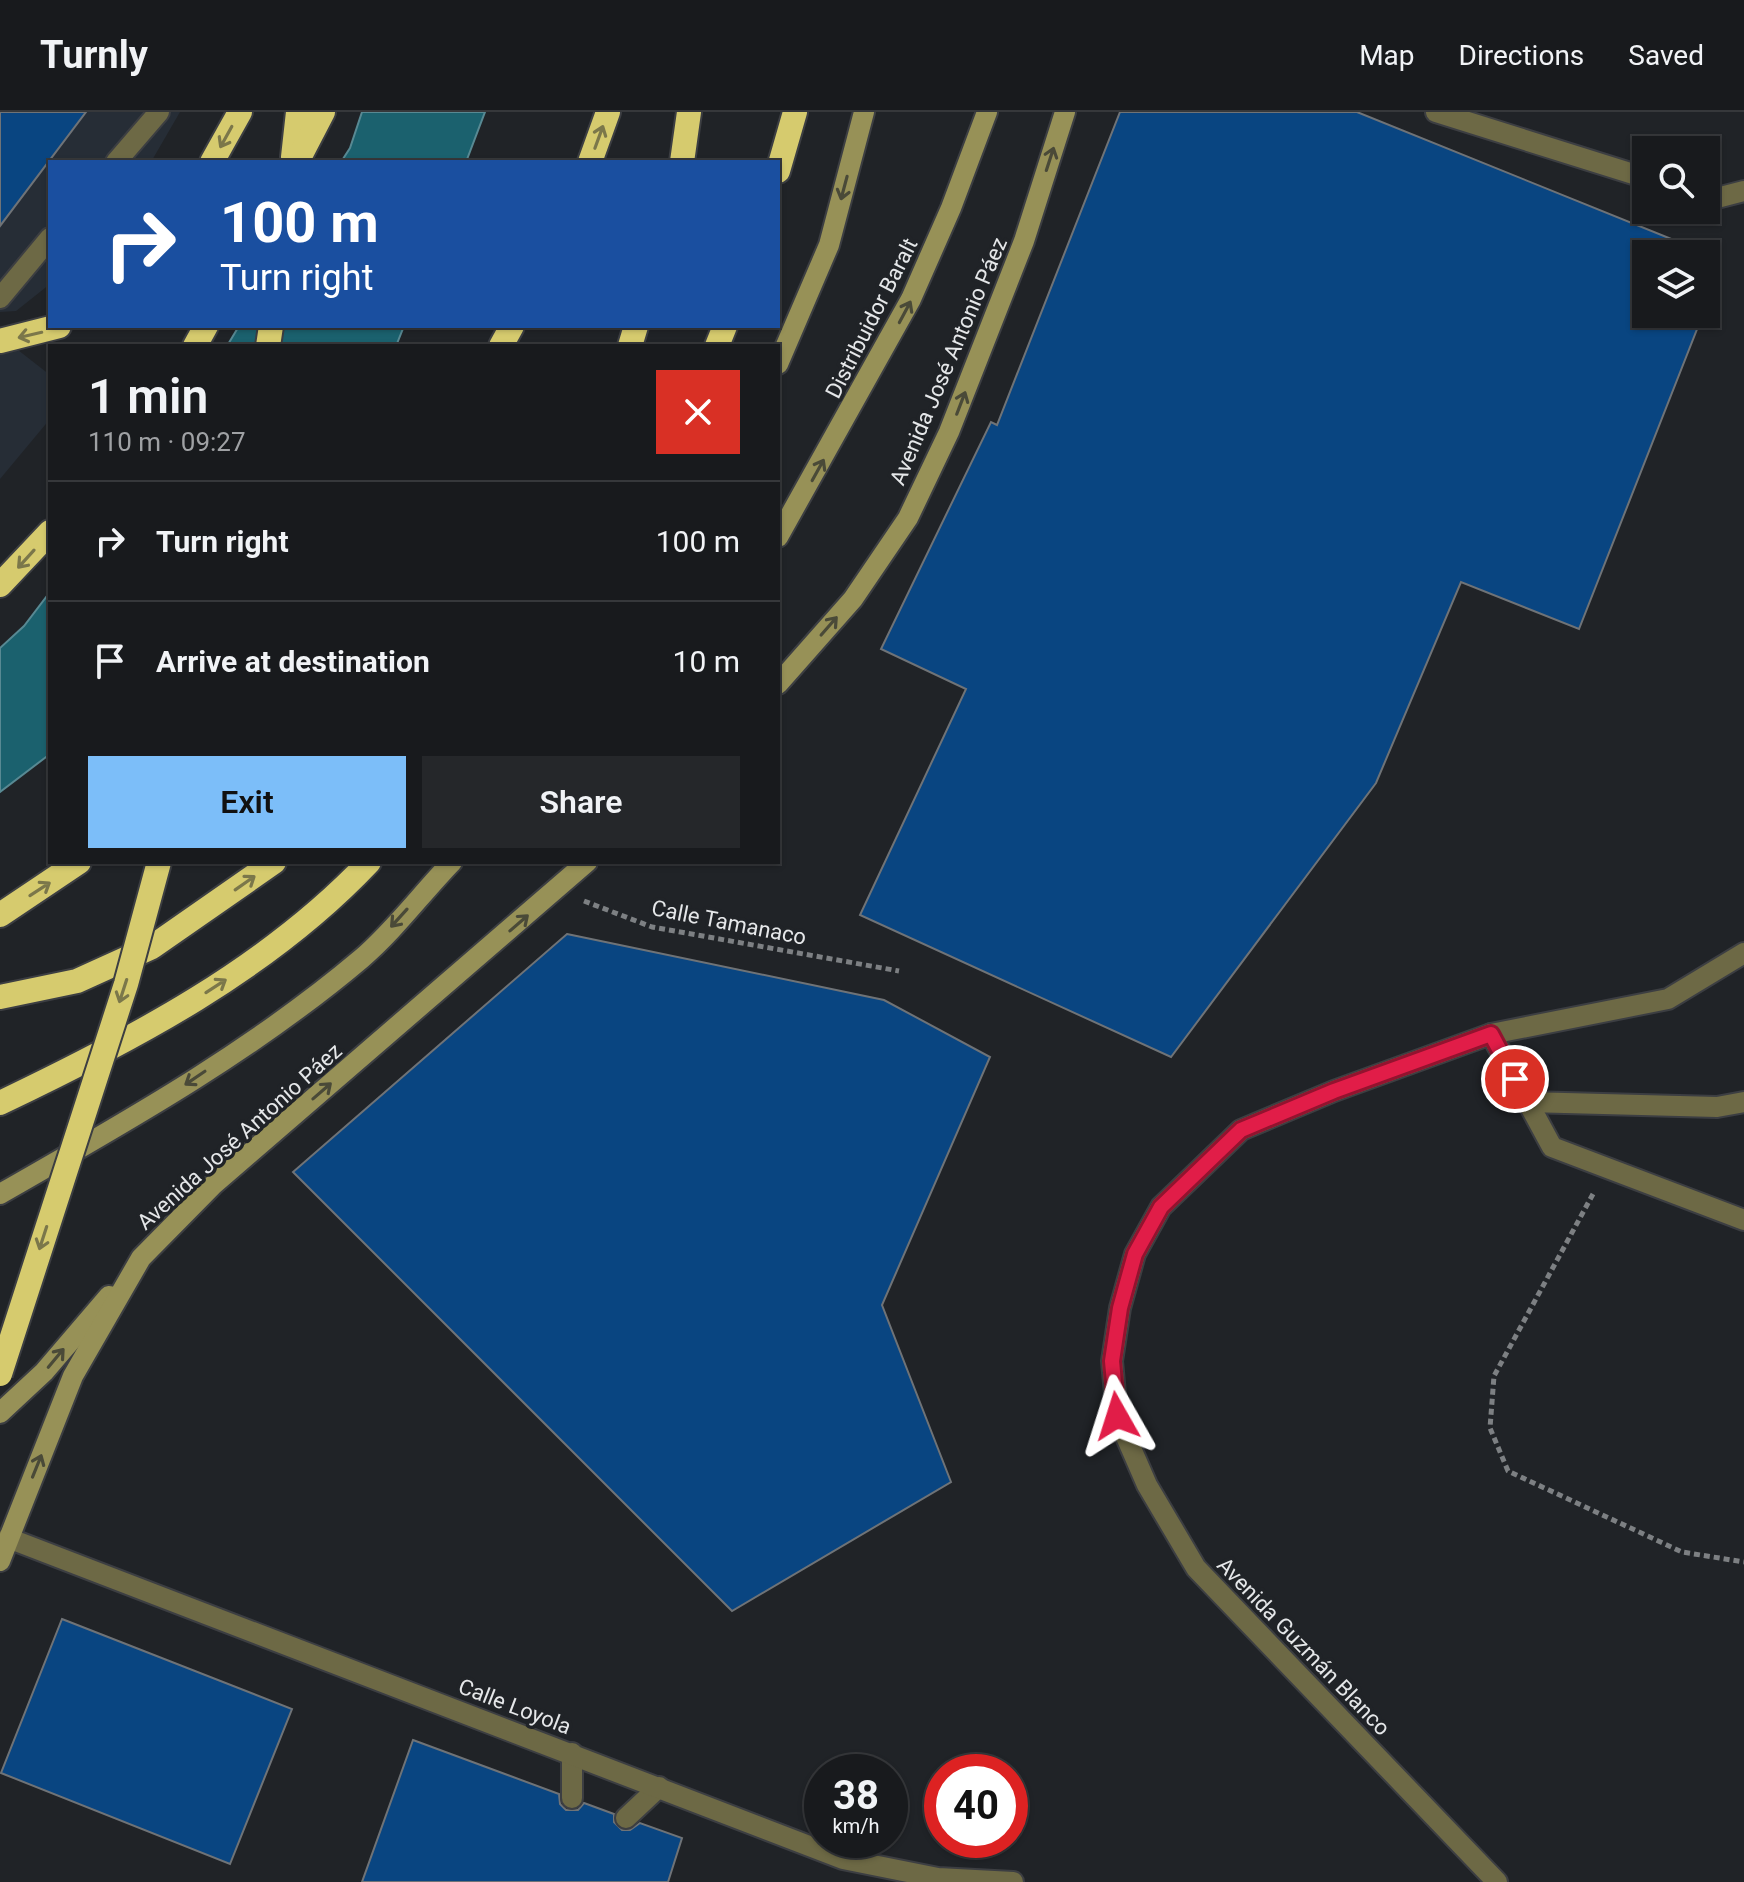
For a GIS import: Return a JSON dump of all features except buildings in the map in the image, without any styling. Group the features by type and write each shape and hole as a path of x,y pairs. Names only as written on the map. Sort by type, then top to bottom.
{"highway":[{"path":"213,160 240,112"},
{"path":"295,160 298,112"},
{"path":"296,160 323,112"},
{"path":"591,160 608,112"},
{"path":"682,160 689,112"},
{"path":"780,164 795,112"},
{"path":"0,341 51,328"},
{"path":"0,585 48,534"},
{"path":"0,915 76,864"},
{"path":"0,1374 126,984 158,864"},
{"path":"0,997 77,981 152,947 271,864"},
{"path":"0,1103 74,1067 196,999 256,960 336,897 367,864"}],"main road":[{"path":"780,359 829,245 864,112"},
{"name":"Distribuidor Baralt","path":"780,534 868,381 911,299 951,208 987,112"},
{"name":"Avenida José Antonio Páez","path":"780,682 853,599 908,518 949,432 1013,270 1065,112"},
{"path":"0,1194 150,1108 296,1011 364,957 450,864"},
{"path":"557,890 574,864"},
{"name":"Avenida José Antonio Páez","path":"0,1561 73,1376 141,1258 213,1185 585,864"},
{"path":"0,1413 44,1372 141,1258"}],"street":[{"path":"118,160 159,112"},
{"path":"1436,112 1632,174"},
{"path":"1720,197 1744,191"},
{"path":"0,298 48,240"},
{"name":"Avenida Guzmán Blanco","path":"1497,1882 1196,1568 1147,1485 1117,1416 1112,1361 1120,1308 1135,1254 1161,1207 1241,1130 1334,1091 1491,1034 1668,999 1744,953"},
{"path":"1491,1034 1552,1147 1744,1220"},
{"path":"1527,1102 1717,1107 1744,1102"},
{"name":"Calle Loyola","path":"8,1538 843,1859 938,1878 1013,1882"},
{"path":"572,1753 572,1798"},
{"path":"626,1818 659,1787"}],"path":[{"name":"Calle Tamanaco","path":"557,890 652,927 899,971"},
{"path":"1607,1168 1494,1376 1490,1428 1508,1471 1682,1552 1744,1562"}],"shaded area":[{"path":"0,112 180,112 152,160 48,160 48,286 16,311 0,312"},
{"path":"0,336 48,373 48,421 0,479"}],"water":[{"path":"362,112 485,112 467,160 342,160 350,148"},
{"path":"238,328 403,328 397,344 228,344"},
{"path":"48,595 48,756 0,792 0,648 24,626"}],"route":[{"path":"1117,1416 1112,1361 1120,1308 1135,1254 1161,1207 1241,1130 1334,1091 1491,1034 1515,1079"}]}
